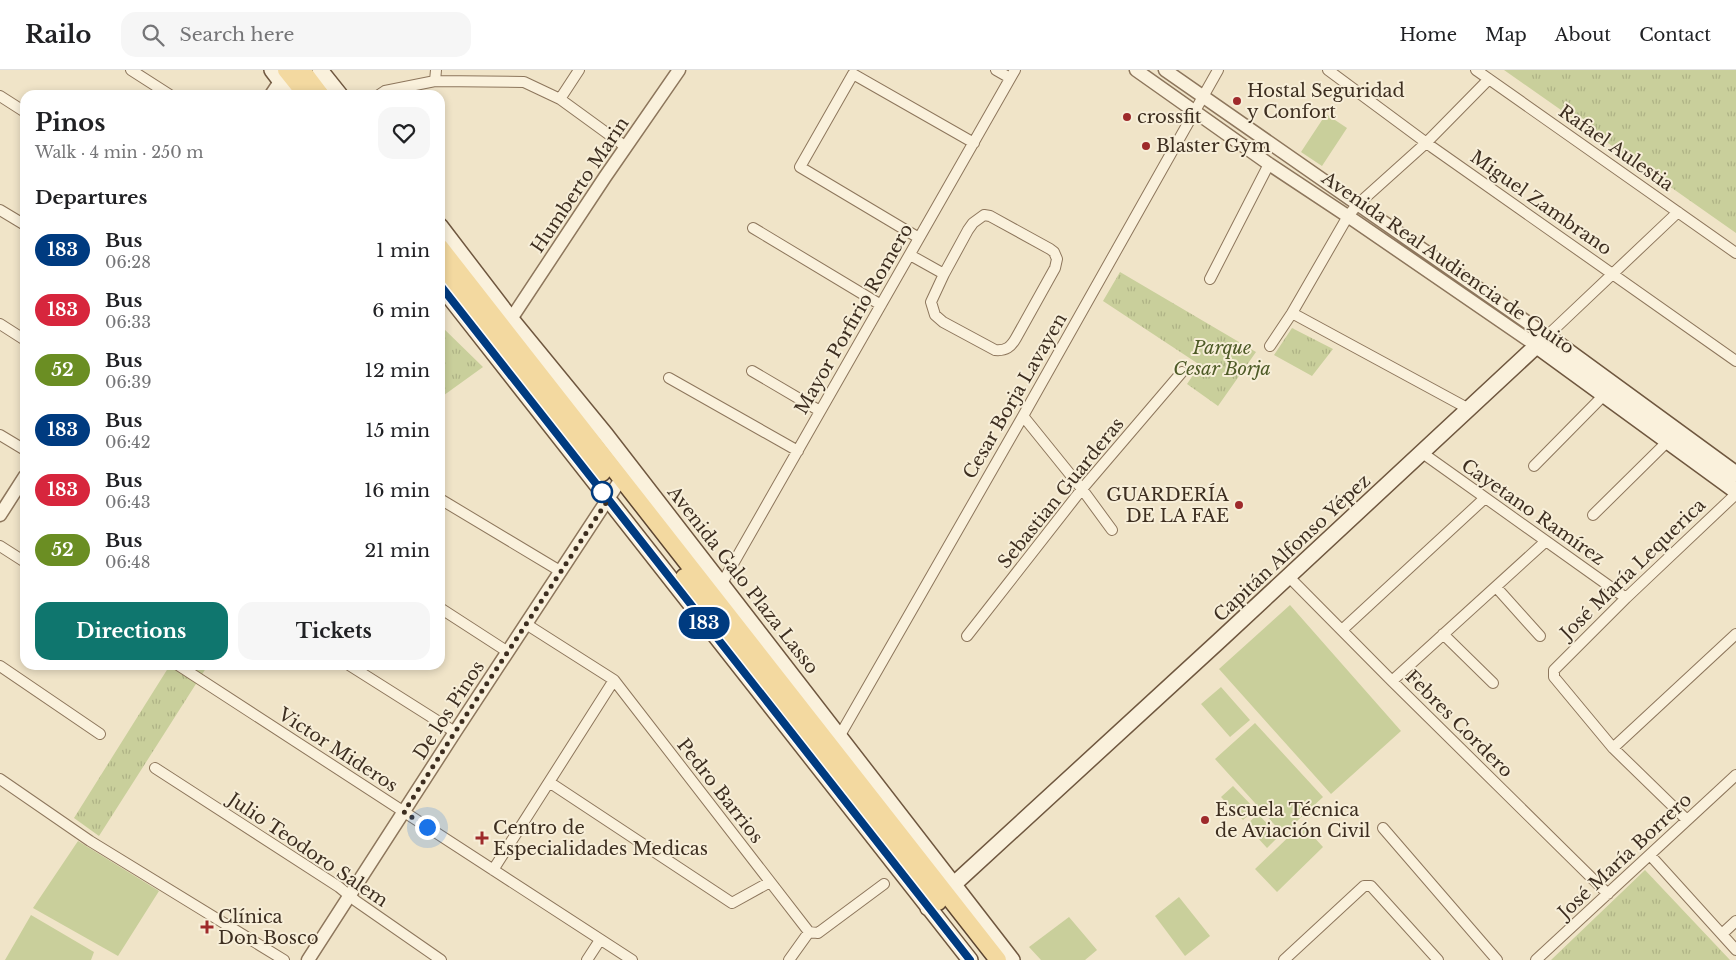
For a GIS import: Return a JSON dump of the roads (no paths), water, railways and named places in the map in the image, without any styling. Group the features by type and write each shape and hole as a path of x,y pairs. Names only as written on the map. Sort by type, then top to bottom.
{"main road":[{"path":"320,70 336,90"},
{"path":"286,72 290,90"},
{"path":"286,72 302,90"},
{"path":"286,72 313,90"},
{"name":"Avenida Galo Plaza Lasso","path":"445,233 511,319 606,435 839,737 941,897 985,960"},
{"name":"Avenida Galo Plaza Lasso","path":"445,254 614,489"},
{"name":"Avenida Galo Plaza Lasso","path":"445,272 614,489 941,897 998,960"},
{"name":"Avenida Galo Plaza Lasso","path":"445,291 614,489 941,897 1012,960"},
{"name":"Avenida Real Audiencia de Quito","path":"1542,341 1604,395 1736,492"},
{"name":"Avenida Real Audiencia de Quito","path":"1542,341 1736,474"},
{"name":"Capitán Alfonso Yépez","path":"941,897 1542,341"},
{"name":"Avenida Galo Plaza Lasso","path":"941,897 963,957"}],"street":[{"path":"131,70 162,90"},
{"path":"435,81 436,70"},
{"path":"560,99 579,70"},
{"name":"Humberto Marin","path":"511,319 679,70"},
{"path":"996,70 1013,74"},
{"name":"Avenida Real Audiencia de Quito","path":"1136,70 1269,164 1542,341"},
{"name":"Avenida Real Audiencia de Quito","path":"1165,70 1357,205 1542,341"},
{"name":"Cesar Borja Lavayen","path":"839,737 1218,70"},
{"name":"Miguel Zambrano","path":"1328,70 1426,142 1736,362"},
{"name":"Rafael Aulestia","path":"1476,70 1736,253"},
{"path":"274,90 286,72"},
{"path":"919,238 800,167 853,74 974,143"},
{"name":"Mayor Porfirio Romero","path":"721,584 1013,74"},
{"path":"1270,346 1292,313 1348,216 1357,205 1426,142 1489,79"},
{"path":"391,90 435,81 524,82 560,99 626,147"},
{"path":"0,96 20,109"},
{"path":"1210,279 1269,164"},
{"path":"0,210 20,222"},
{"name":"Capitán Alfonso Yépez","path":"1542,341 1678,212"},
{"path":"984,215 990,216 1050,249 1058,259 1055,268 1012,345 1002,350 995,350 979,342 943,322 935,315 931,302 944,274 968,230 973,223 984,215"},
{"path":"753,228 881,305"},
{"path":"910,254 944,274"},
{"path":"1292,313 1469,409"},
{"path":"0,324 20,337"},
{"path":"752,371 820,411"},
{"name":"Sebastian Guarderas","path":"967,636 1082,488 1182,372"},
{"path":"669,378 798,451"},
{"path":"1534,466 1604,395"},
{"path":"1023,416 1082,488 1112,530"},
{"path":"0,435 20,447"},
{"path":"1593,515 1668,441"},
{"name":"Cayetano Ramírez","path":"1422,452 1626,598"},
{"path":"0,515 20,484"},
{"name":"De los Pinos","path":"308,960 614,489"},
{"name":"José María Lequerica","path":"1614,748 1554,677 1554,670 1736,492"},
{"path":"1342,630 1485,498"},
{"path":"445,502 560,572"},
{"path":"1392,681 1546,541"},
{"path":"0,546 20,559"},
{"name":"Febres Cordero","path":"1288,576 1608,894"},
{"path":"1496,587 1540,636"},
{"path":"445,611 508,652"},
{"name":"Pedro Barrios","path":"526,624 614,680 809,932"},
{"path":"1444,634 1492,682"},
{"path":"1687,820 1614,748 1736,634"},
{"path":"0,666 100,734"},
{"name":"Victor Mideros","path":"186,670 632,960"},
{"path":"357,670 455,732"},
{"path":"493,870 614,680"},
{"name":"Julio Teodoro Salem","path":"155,768 339,887 439,959"},
{"name":"José María Borrero","path":"1536,960 1736,775"},
{"path":"0,779 90,840 284,960"},
{"path":"549,782 732,903 770,882"},
{"path":"1382,828 1497,960"},
{"path":"1650,855 1736,950"},
{"path":"789,960 809,932 818,933 884,884"},
{"path":"1284,960 1295,956 1364,886 1368,885 1371,886 1438,960"},
{"path":"1722,934 1736,921"},
{"path":"587,960 600,940"}],"place":[{"name":"Hostal Seguridad y Confort","path":"1237,101"},
{"name":"crossfit","path":"1127,117"},
{"name":"Blaster Gym","path":"1146,146"},
{"name":"GUARDERÍA DE LA FAE","path":"1239,505"},
{"name":"Escuela Técnica de Aviación Civil","path":"1205,820"},
{"name":"Centro de Especialidades Medicas","path":"482,838"},
{"name":"Clínica Don Bosco","path":"207,927"}],"park label":[{"name":"Parque Cesar Borja","path":"1222,358"}]}
